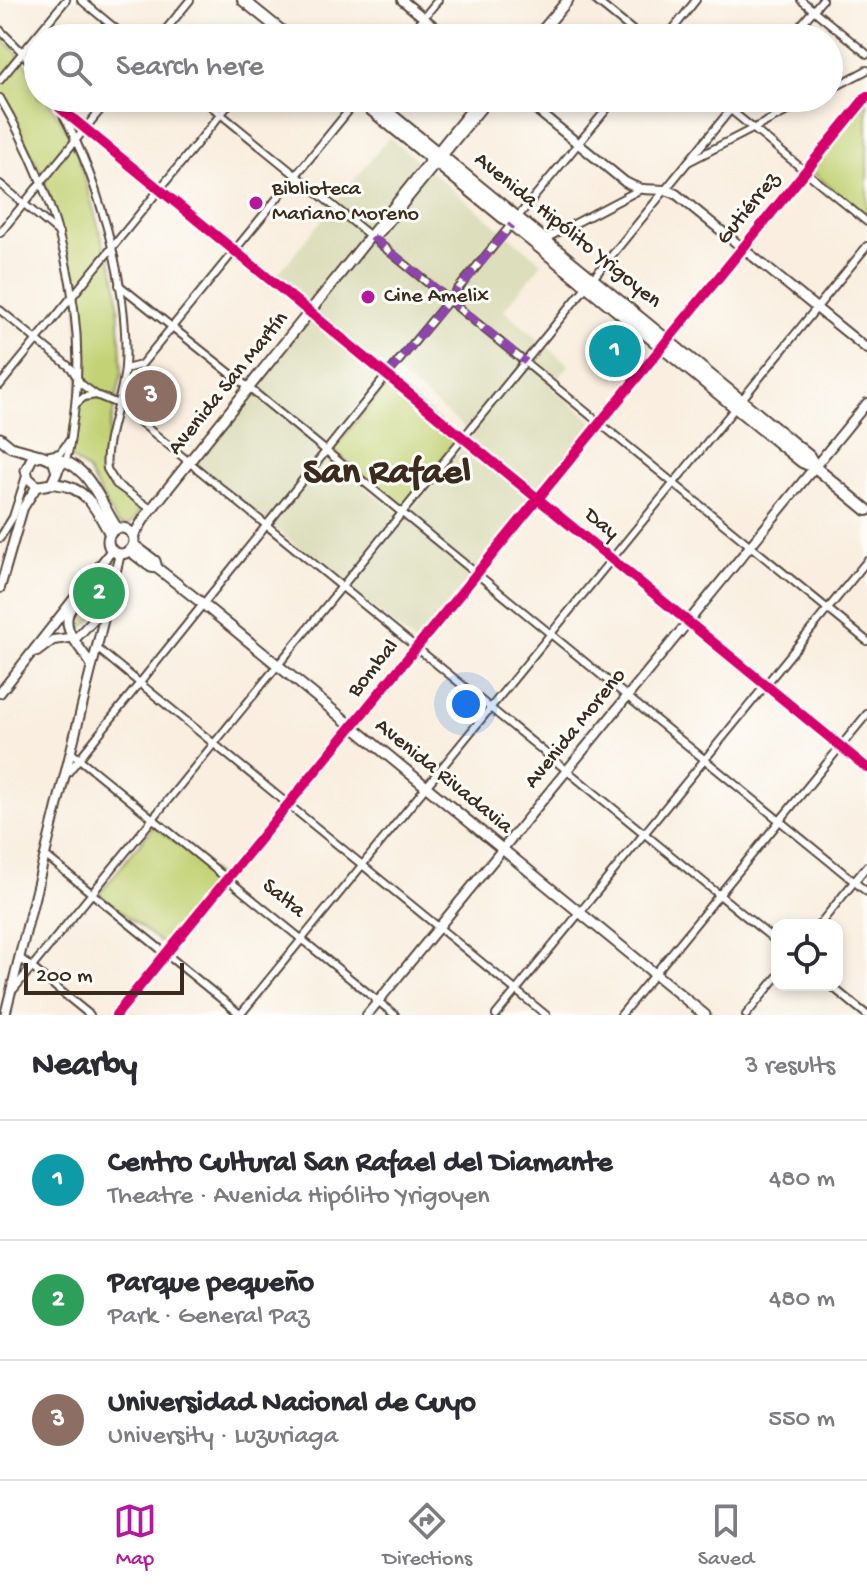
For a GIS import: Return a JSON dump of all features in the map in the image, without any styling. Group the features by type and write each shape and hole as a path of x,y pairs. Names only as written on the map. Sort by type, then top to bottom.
{"highway":[{"path":"243,0 271,24"},
{"path":"375,112 437,157"},
{"path":"387,112 437,157"},
{"name":"Avenida Hipólito Yrigoyen","path":"437,157 738,404 802,462 816,468 867,510"},
{"name":"Avenida Hipólito Yrigoyen","path":"515,221 545,239 591,283"}],"main road":[{"path":"548,24 568,0"},
{"path":"437,157 471,112"},
{"path":"437,157 477,112"},
{"name":"Avenida San Martín","path":"127,544 148,513 372,237 377,225 437,157"},
{"path":"0,438 11,447 30,482 37,486 52,483 85,494 127,544"},
{"path":"11,447 67,460 90,481 113,531 108,542 127,544"},
{"path":"26,470 32,458 45,456 55,464 57,472 52,483"},
{"name":"Avenida Rivadavia","path":"127,544 155,561 157,568 705,1015"}],"street":[{"path":"47,24 66,0"},
{"path":"81,0 110,24"},
{"path":"170,24 190,0"},
{"path":"402,0 430,24"},
{"path":"418,24 438,0"},
{"path":"595,0 625,24"},
{"path":"677,24 696,0"},
{"path":"801,0 831,24"},
{"path":"802,24 822,0"},
{"path":"0,30 23,53 0,80"},
{"path":"843,34 867,54"},
{"path":"843,83 867,70"},
{"name":"Gutiérrez","path":"665,344 867,96"},
{"path":"0,98 42,181 59,233 73,295 77,335 76,404 67,460 57,472"},
{"path":"62,112 76,139 111,249 119,285 125,369 107,469 116,484 148,513"},
{"name":"Day","path":"65,112 867,768"},
{"path":"0,233 99,112"},
{"path":"218,112 867,641"},
{"path":"125,369 141,365 350,112"},
{"path":"539,112 639,190"},
{"path":"5,1015 66,775 76,756 139,684 387,375 604,112"},
{"path":"11,992 728,112"},
{"path":"733,112 867,222"},
{"path":"685,164 786,112"},
{"path":"0,385 221,114"},
{"path":"0,184 59,233"},
{"path":"545,239 639,190 665,189 676,194 867,349"},
{"path":"46,856 240,1015 424,785 867,246"},
{"path":"119,285 867,892"},
{"path":"0,310 71,368 81,384 96,395 118,404 771,937"},
{"name":"Bombal","path":"116,1015 665,344"},
{"path":"76,404 84,397 96,395"},
{"name":"Avenida Moreno","path":"367,1015 867,403"},
{"path":"45,456 60,453 70,438"},
{"path":"0,538 13,517 26,470"},
{"path":"0,588 2,572 23,508 37,486"},
{"path":"76,756 92,666 127,544"},
{"name":"Avenida San Martín","path":"17,673 91,576 127,544"},
{"path":"496,1015 867,561"},
{"path":"91,576 89,586 67,616 68,630 92,666"},
{"name":"Avenida San Martín","path":"0,693 38,650 53,640 73,639 110,602"},
{"path":"98,649 546,1015"},
{"path":"621,1015 867,714"},
{"name":"Salta","path":"76,756 395,1015"},
{"path":"824,919 867,866"},
{"path":"20,958 90,1015"},
{"path":"746,1015 771,984"},
{"path":"837,991 867,1015"}],"shaded area":[{"path":"389,137 542,263 504,310 569,365 551,387 595,423 416,644 193,461 313,312 274,279","holes":["388,366 473,435 404,518 320,451"]}],"green space":[{"path":"0,36 24,62 24,112 56,112 74,142 107,256 109,254 117,285 122,372 102,465 113,489 141,509 128,527 117,523 87,470 71,458 80,373 78,289 43,177 0,93"},
{"path":"867,101 867,217 810,170"},
{"path":"389,381 461,440 404,508 333,450"},
{"path":"112,553 118,556 109,602 78,633 73,633 74,623 70,613"},
{"path":"154,826 221,879 166,947 99,894"}],"marked path":[{"path":"387,375 512,225"},
{"path":"372,237 526,362"}],"cycle path":[{"path":"116,1015 867,96"},
{"path":"65,112 867,768"}],"place":[{"name":"Biblioteca Mariano Moreno","path":"256,203"},
{"name":"Cine Amelix","path":"368,297"},
{"name":"Centro Cultural San Rafael del Diamante","path":"615,351"},
{"name":"Universidad Nacional de Cuyo","path":"151,396"},
{"name":"Parque pequeño","path":"99,593"}],"district":[{"name":"San Rafael","path":"387,474"}]}
